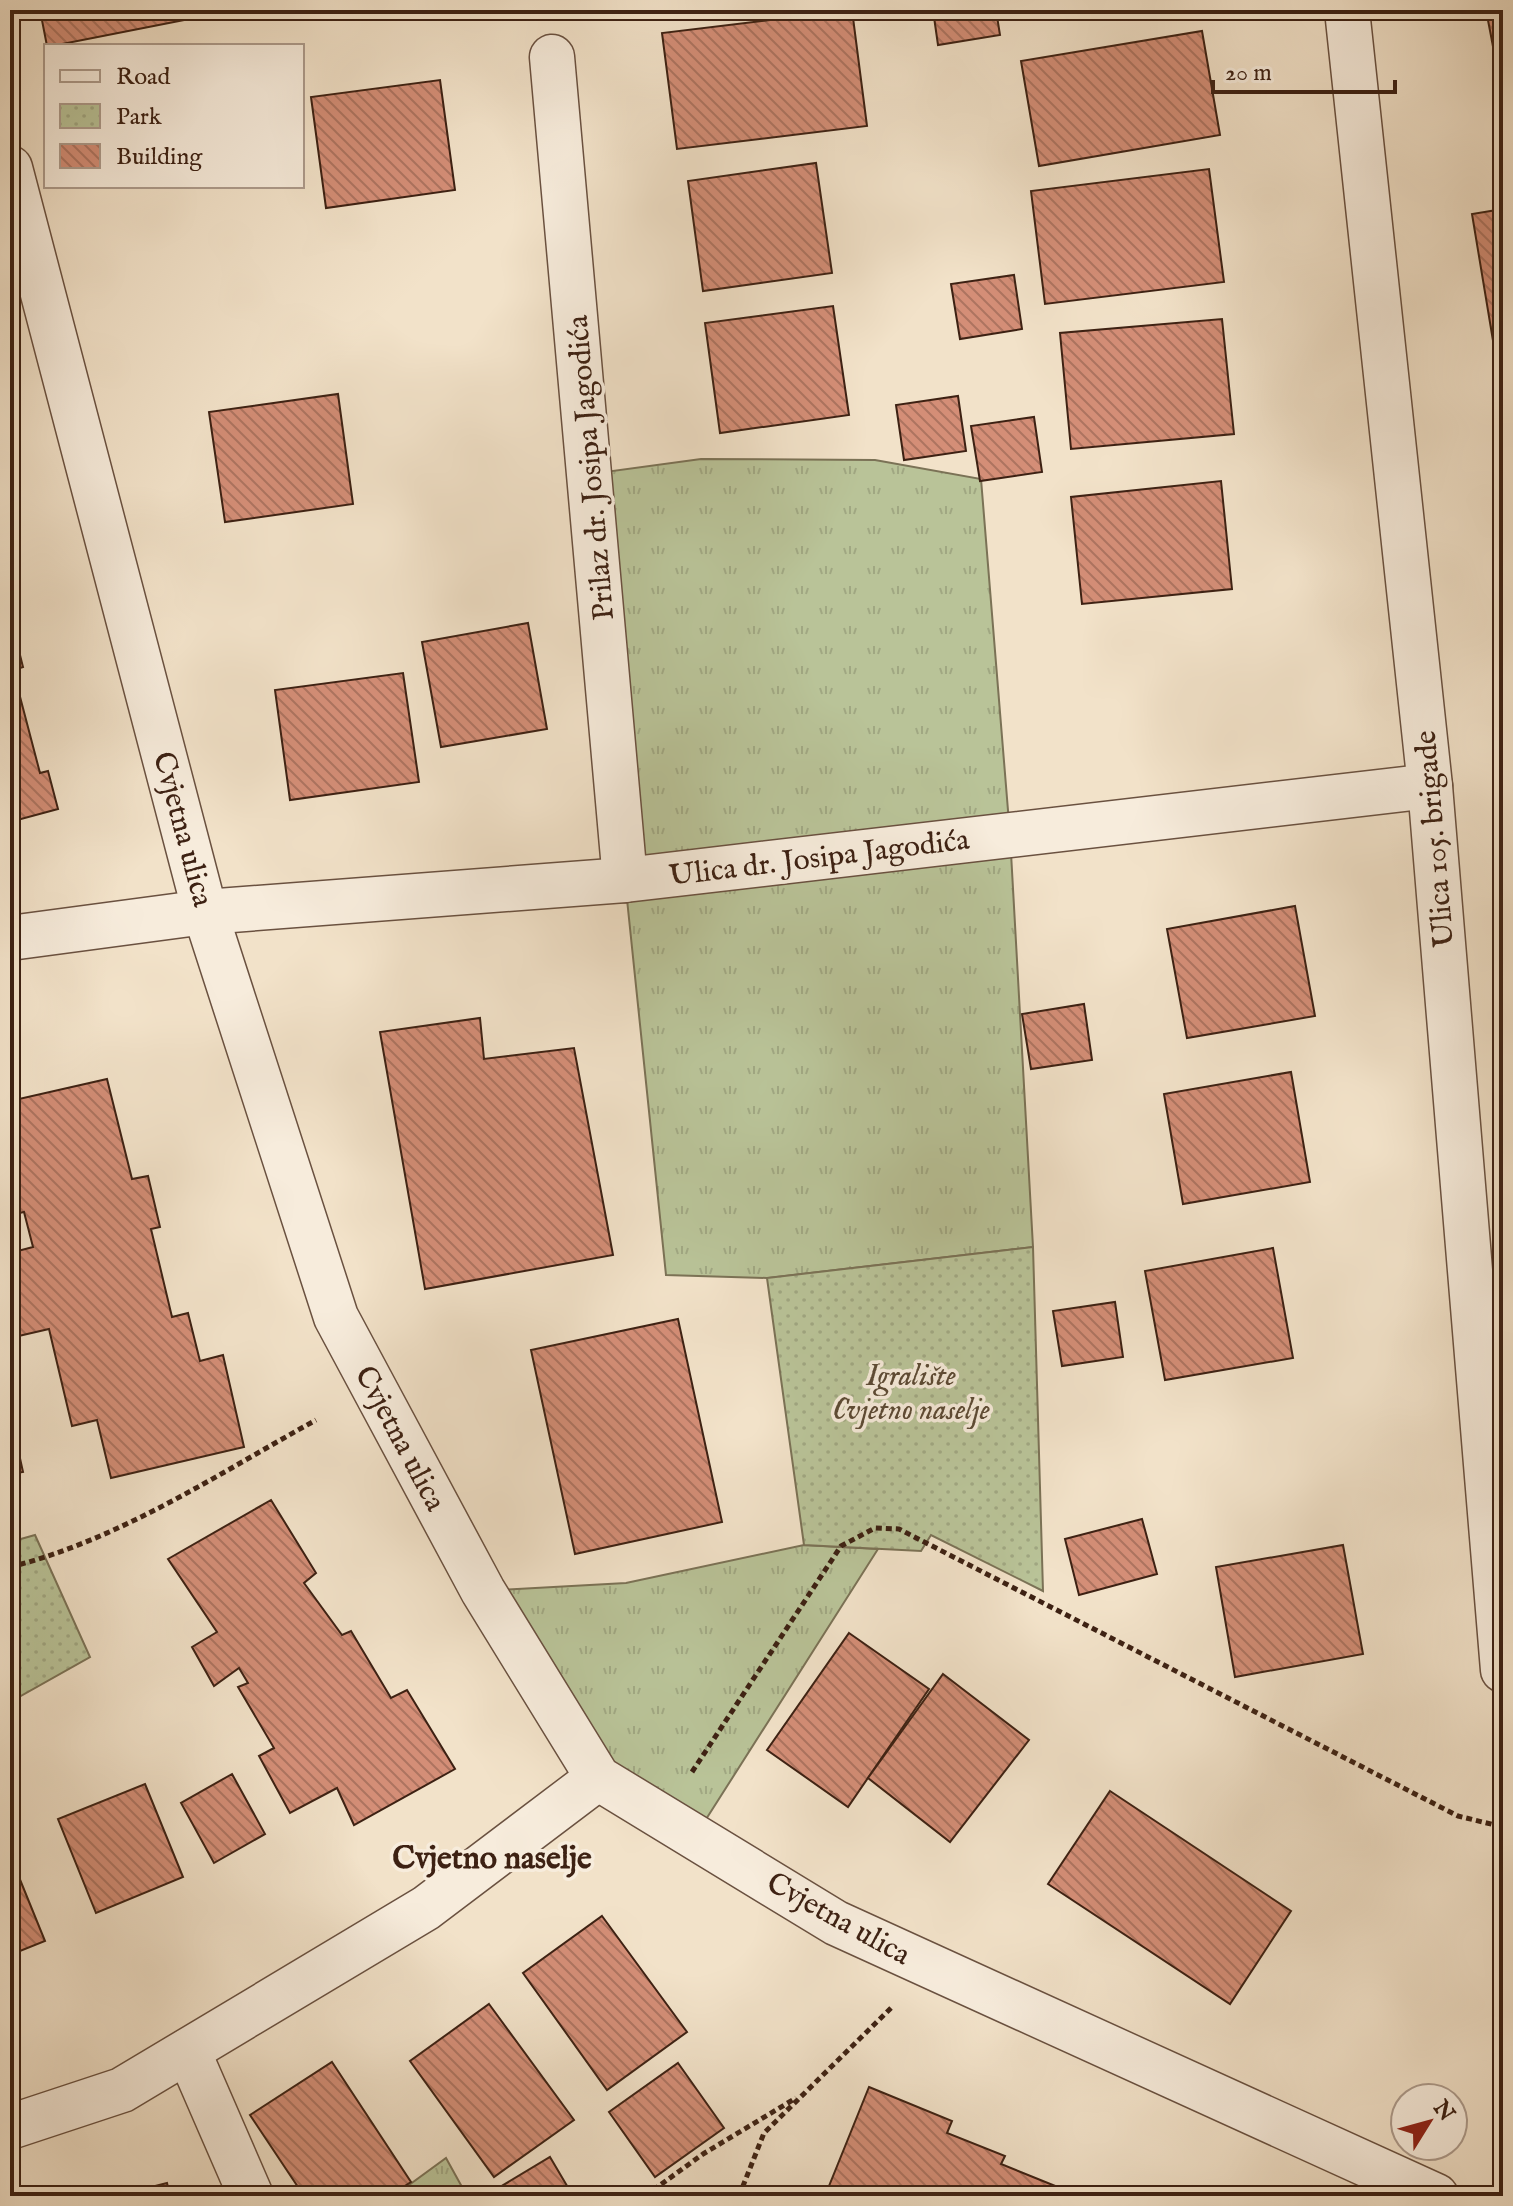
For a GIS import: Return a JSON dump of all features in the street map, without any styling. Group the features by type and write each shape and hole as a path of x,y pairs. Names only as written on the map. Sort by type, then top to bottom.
{"street":[{"name":"Ulica 105. brigade","path":"1347,10 1430,786 1503,1670"},
{"name":"Prilaz dr. Josipa Jagodića","path":"552,57 625,880"},
{"name":"Cvjetna ulica","path":"10,168 205,912 336,1317 483,1591 598,1778 836,1923 1436,2196"},
{"name":"Ulica dr. Josipa Jagodića","path":"10,938 205,912 625,880 1430,786"},
{"path":"10,2127 122,2090 188,2051 426,1908 598,1778"},
{"path":"188,2051 251,2196"}],"path":[{"path":"10,1567 43,1559 118,1528 316,1420"},
{"path":"663,1816 841,1546 875,1528 887,1528 899,1529 927,1541 1458,1816 1503,1827"},
{"path":"739,2196 764,2133 932,1968"},
{"path":"645,2196 703,2154 804,2093"}],"green space":[{"path":"701,459 875,460 981,479 1010,835 1033,1247 767,1278 666,1275 625,880 590,474"},
{"name":"Igralište Cvjetno naselje","path":"1033,1247 1043,1591 931,1535 921,1551 804,1545 767,1278"},
{"path":"35,1535 90,1657 10,1702 10,1542"},
{"path":"804,1545 878,1549 696,1835 598,1778 483,1591 626,1583"},
{"path":"446,2158 467,2196 394,2196"}],"building":[{"path":"40,10 235,10 62,44 47,44"},
{"path":"852,10 867,126 677,149 662,33"},
{"path":"933,10 996,10 1000,35 938,45"},
{"path":"1486,10 1503,10 1503,39 1492,41"},
{"path":"1202,31 1220,135 1039,166 1021,61"},
{"path":"1503,39 1503,103 1492,41"},
{"path":"440,80 455,190 326,208 311,97"},
{"path":"816,163 832,273 703,291 688,181"},
{"path":"1209,169 1224,282 1045,304 1031,191"},
{"path":"1503,209 1503,401 1472,214"},
{"path":"1014,275 1022,329 960,339 951,284"},
{"path":"833,306 849,415 720,433 705,323"},
{"path":"1222,319 1234,434 1071,449 1060,333"},
{"path":"338,394 353,504 225,522 209,412"},
{"path":"958,396 966,451 904,460 896,405"},
{"path":"1034,417 1042,472 980,481 971,426"},
{"path":"1221,481 1232,589 1082,604 1071,497"},
{"path":"10,615 23,667 13,670 40,773 48,771 58,809 10,822"},
{"path":"528,623 547,729 441,747 422,642"},
{"path":"403,673 419,782 290,800 275,690"},
{"path":"1295,906 1315,1016 1187,1038 1167,929"},
{"path":"1084,1004 1092,1060 1031,1069 1022,1014"},
{"path":"480,1018 484,1059 574,1048 613,1255 425,1289 380,1032"},
{"path":"1291,1072 1310,1182 1183,1204 1164,1094"},
{"path":"107,1079 132,1179 148,1176 160,1227 151,1229 172,1317 188,1313 200,1361 223,1355 244,1447 111,1478 97,1420 72,1426 49,1329 10,1338 10,1253 33,1247 24,1212 10,1215 10,1101"},
{"path":"1273,1248 1293,1358 1165,1380 1145,1271"},
{"path":"1115,1302 1123,1357 1062,1366 1053,1311"},
{"path":"678,1319 722,1522 575,1554 531,1350"},
{"path":"10,1423 23,1472 10,1474"},
{"path":"271,1500 316,1573 304,1583 342,1635 351,1631 391,1698 407,1690 455,1769 354,1825 337,1788 290,1813 259,1756 274,1748 238,1687 248,1683 239,1668 214,1686 192,1647 217,1632 168,1559"},
{"path":"1142,1519 1157,1574 1079,1595 1065,1539"},
{"path":"1343,1545 1363,1654 1235,1677 1216,1567"},
{"path":"849,1633 929,1689 848,1807 767,1750"},
{"path":"943,1674 1029,1740 950,1842 868,1778"},
{"path":"232,1774 265,1834 214,1863 181,1803"},
{"path":"145,1784 183,1877 96,1913 58,1819"},
{"path":"1110,1791 1291,1911 1230,2004 1048,1884"},
{"path":"10,1855 45,1941 10,1955"},
{"path":"602,1916 687,2032 607,2090 523,1973"},
{"path":"489,2004 574,2120 494,2177 410,2061"},
{"path":"332,2062 411,2182 389,2196 304,2196 250,2115"},
{"path":"678,2063 724,2128 655,2177 609,2112"},
{"path":"869,2087 952,2121 947,2133 1005,2156 1001,2164 1080,2196 825,2196"},
{"path":"550,2157 573,2196 485,2196"},
{"path":"167,2183 170,2196 116,2196"}],"district":[{"name":"Cvjetno naselje","path":"492,1857"}]}
